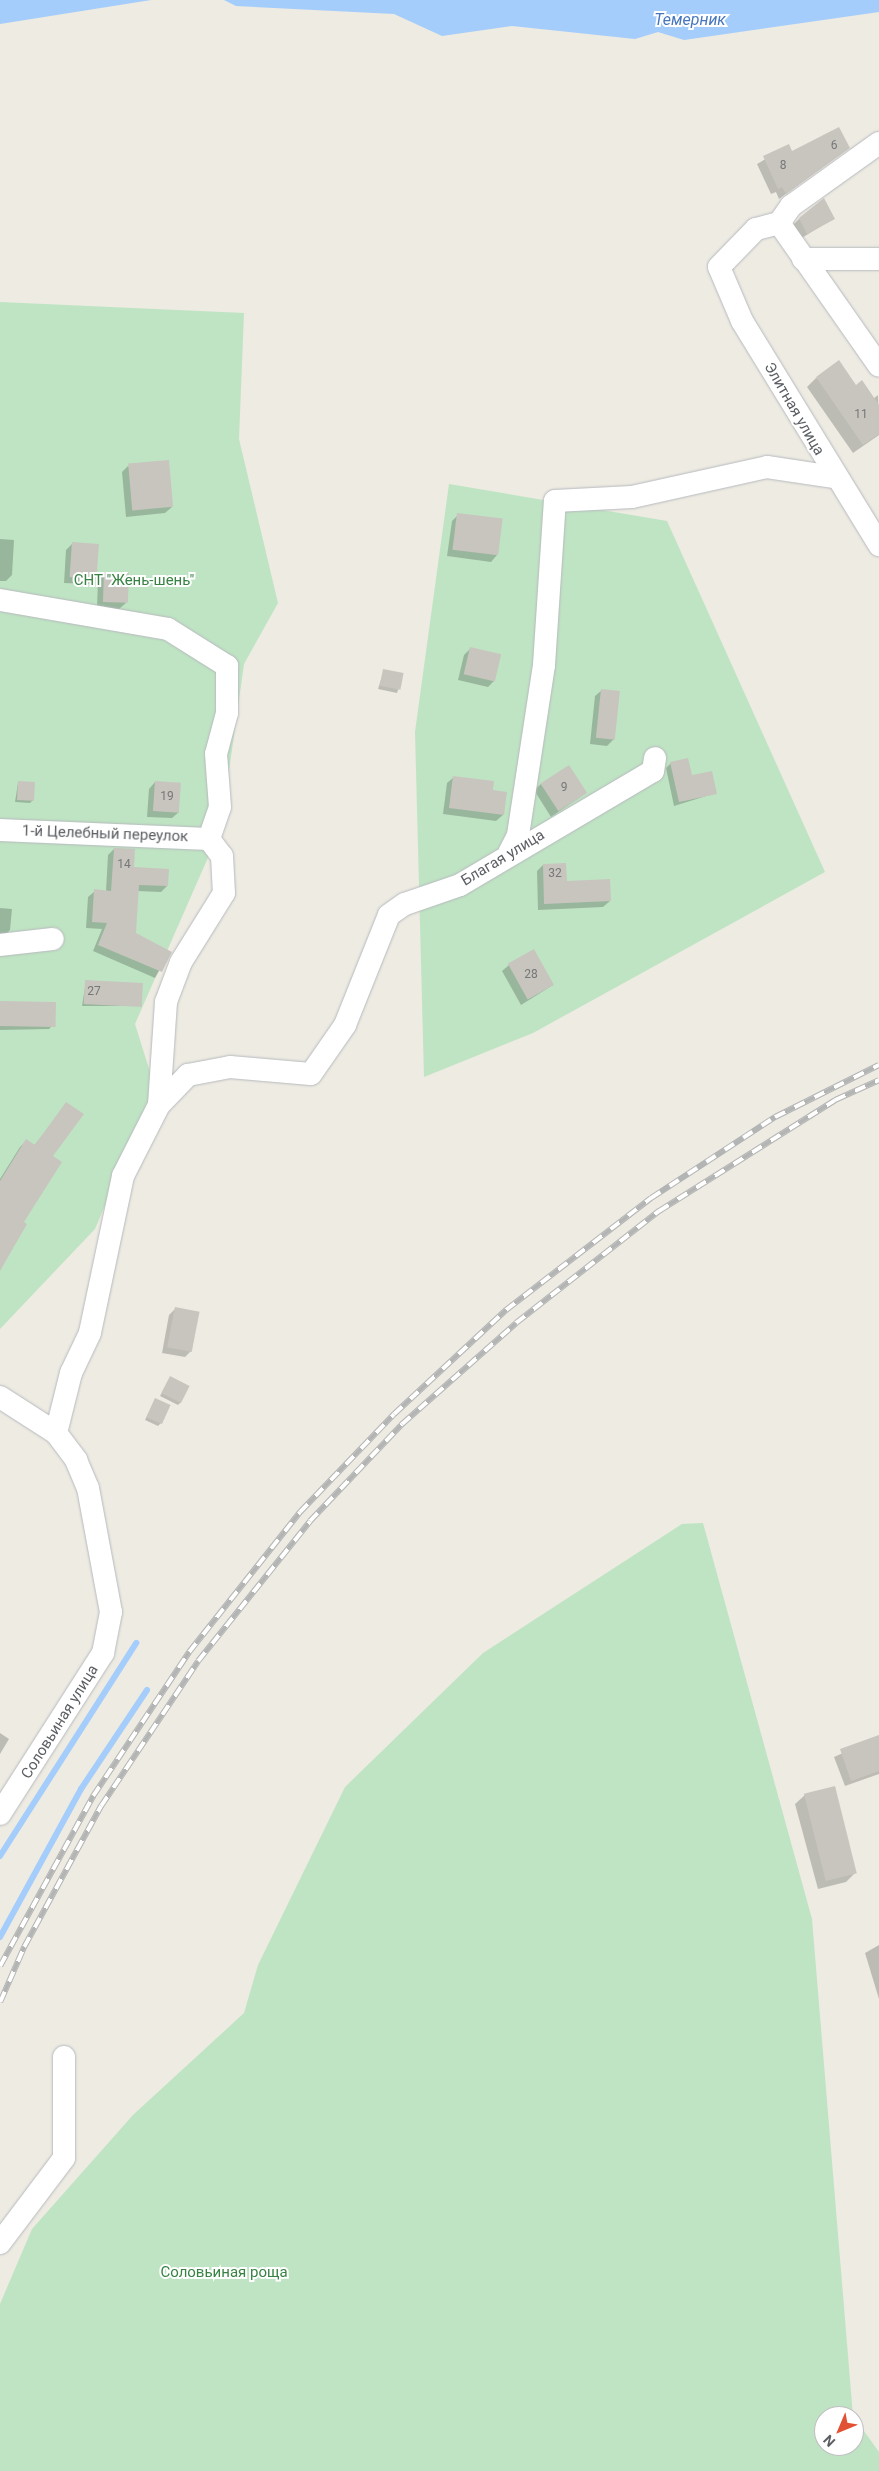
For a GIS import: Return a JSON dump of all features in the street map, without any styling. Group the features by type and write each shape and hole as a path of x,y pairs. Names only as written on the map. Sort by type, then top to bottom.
{"street":[{"path":"879,143 791,206 779,223 879,366"},
{"name":"Элитная улица","path":"779,223 756,229 719,267 742,321 834,477 879,545"},
{"path":"803,259 879,259"},
{"path":"509,853 518,835 544,665 555,501 632,496 767,467 834,477"},
{"path":"0,600 168,629 227,666 227,713 216,754 220,807 209,838 222,856 224,893 181,962 166,1002 159,1105 123,1176 90,1333 71,1374 56,1433"},
{"name":"Благая улица","path":"159,1105 188,1075 230,1067 312,1074 345,1025 389,915 405,904 460,885 509,853 653,771 654,758"},
{"name":"1-й Целебный переулок","path":"0,830 209,838"},
{"path":"0,945 53,939"},
{"name":"Соловьиная улица","path":"0,1397 56,1433 76,1460 88,1488 111,1612 103,1653 0,1814"},
{"path":"0,2242 64,2158 64,2057"}],"green space":[{"name":"СНТ \"Жень-шень\"","path":"0,302 244,313 239,439 278,603 244,664 221,828 135,1024 155,1088 95,1229 0,1329"},
{"path":"449,484 667,521 825,872 533,1033 424,1077 415,732"},
{"name":"Соловьиная роща","path":"703,1523 812,1919 852,2406 814,2406 814,2456 864,2456 864,2431 879,2452 879,2471 0,2471 0,2304 32,2229 133,2115 244,2013 258,1965 345,1787 483,1653 682,1524"}],"water":[{"path":"0,0 151,0 0,24"},
{"name":"Темерник","path":"224,0 879,0 879,12 684,40 658,32 635,39 512,26 442,36 394,14 236,6"}],"building":[{"path":"839,127 850,148 786,194 782,187 778,189 763,156 789,144 792,151"},
{"path":"824,198 835,219 807,234 799,218"},
{"path":"839,360 856,385 862,380 879,405 879,434 863,445 816,377"},
{"path":"169,460 173,507 132,510 128,464"},
{"path":"457,513 503,519 498,555 452,550"},
{"path":"72,542 99,544 96,579 70,577"},
{"path":"104,572 129,573 128,603 103,602"},
{"path":"470,647 501,654 495,681 464,674"},
{"path":"383,669 404,673 400,690 380,686"},
{"path":"601,689 620,691 615,740 596,738"},
{"path":"688,758 692,775 712,771 717,794 679,802 670,762"},
{"path":"569,765 587,793 558,811 540,784"},
{"path":"453,776 494,781 493,790 507,792 504,815 449,808"},
{"path":"18,781 35,782 34,801 17,800"},
{"path":"155,781 181,783 179,813 153,811"},
{"path":"114,848 135,849 134,867 169,869 168,886 139,885 136,933 172,952 162,972 98,945 107,923 92,922 94,889 111,891"},
{"path":"566,863 567,881 610,879 611,901 544,904 543,864"},
{"path":"534,949 554,985 528,999 508,964"},
{"path":"85,980 143,983 142,1007 84,1004"},
{"path":"0,1001 56,1002 56,1027 0,1026"},
{"path":"66,1102 84,1114 53,1156 62,1162 24,1222 27,1224 0,1271 0,1181 26,1139 35,1145"},
{"path":"175,1307 200,1312 192,1352 167,1347"},
{"path":"170,1376 190,1386 181,1403 161,1393"},
{"path":"155,1398 171,1405 162,1424 146,1417"},
{"path":"879,1735 879,1771 851,1781 840,1749"},
{"path":"835,1786 857,1873 826,1881 804,1794"}],"waterway":[{"path":"0,1856 136,1643"},
{"path":"0,1937 81,1789 147,1690"}],"railway":[{"path":"0,1966 93,1796 189,1652 300,1512 394,1414 506,1310 651,1198 775,1117 879,1065"},
{"path":"0,2002 24,1947 101,1806 198,1661 310,1521 402,1424 516,1323 659,1211 835,1100 879,1080"}]}
